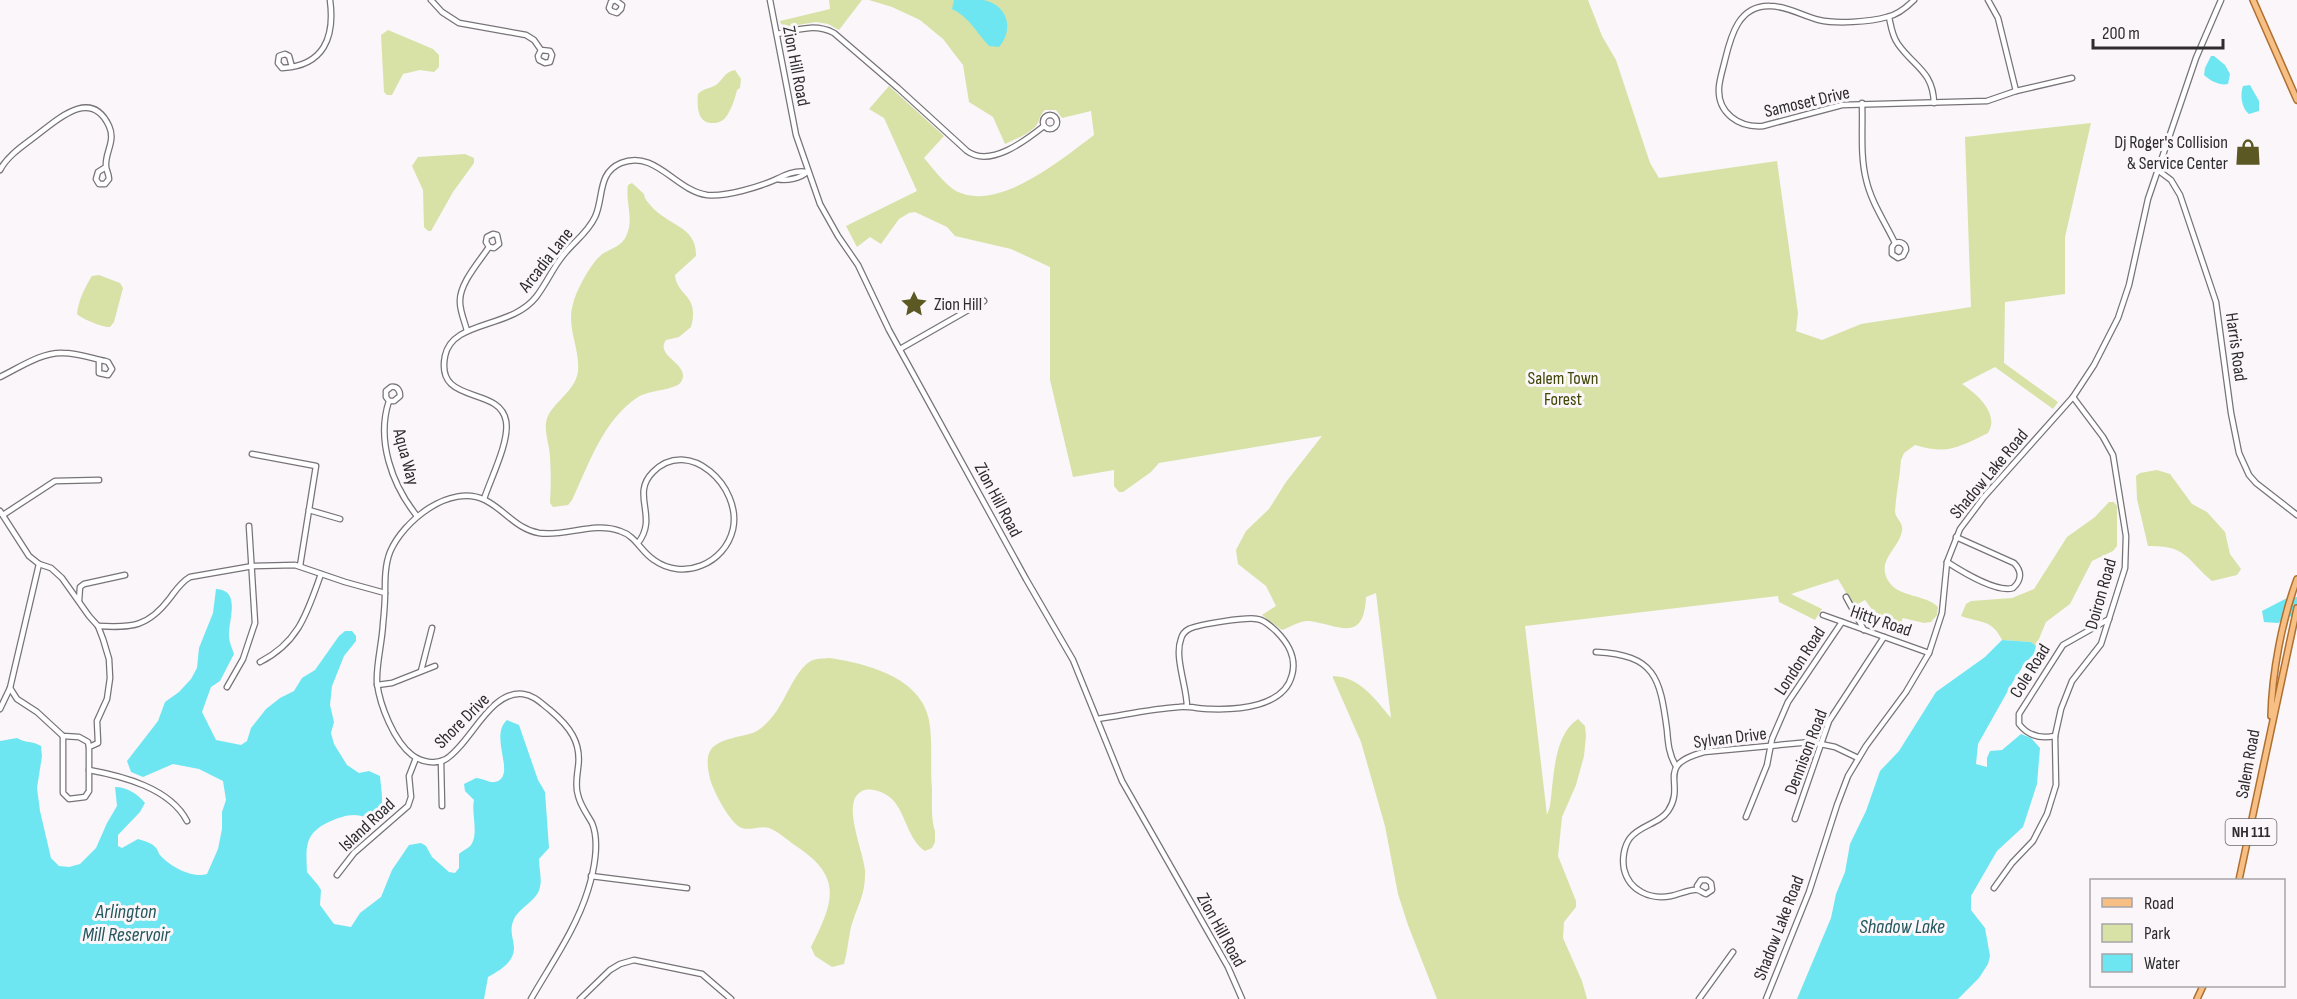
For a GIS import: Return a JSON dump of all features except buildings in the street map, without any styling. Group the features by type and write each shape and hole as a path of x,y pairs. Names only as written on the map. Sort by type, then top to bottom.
{"main road":[{"path":"2253,0 2297,100"},
{"name":"Salem Road","path":"2271,724 2271,701 2282,637 2297,579"},
{"name":"Salem Road","path":"2239,879 2297,608"}],"street":[{"path":"292,67 312,60 326,44 330,30 330,0"},
{"path":"431,0 442,12 459,23 526,36 534,40 541,50"},
{"name":"Zion Hill Road","path":"770,0 794,124 807,172 820,204 858,265 900,349 1073,660 1122,781 1228,967 1242,999"},
{"name":"Samoset Drive","path":"1914,0 1889,17 1828,22 1784,8 1767,6 1749,11 1741,18 1730,40 1720,80 1720,100 1730,117 1753,127 1830,107 1862,103 1987,101 2016,91 2072,78"},
{"path":"1988,0 1998,18 2016,91"},
{"name":"Shadow Lake Road","path":"1766,999 1809,892 1839,797 1858,758 1906,692 1929,653 1942,613 1947,562 1956,537 1968,516 2073,397 2094,365 2118,318 2129,285 2148,200 2196,58 2221,0"},
{"path":"1889,17 1898,44 1924,70 1930,82 1934,103"},
{"path":"777,34 814,27 824,28 834,33 967,151 976,156 986,157 1016,146 1044,126"},
{"path":"1862,103 1866,180 1872,198 1895,243"},
{"path":"0,170 9,157 67,112 81,108 89,108 101,114 111,129 112,137 106,167"},
{"name":"Arcadia Lane","path":"484,499 504,440 506,422 498,406 491,401 462,393 455,388 445,372 445,352 455,337 510,318 533,300 565,252 588,229 599,206 604,178 613,167 632,159 646,161 684,186 707,195 730,193 777,179 783,175 807,172"},
{"name":"Harris Road","path":"2159,171 2171,180 2180,195 2216,302 2231,412 2243,463 2256,483 2297,515"},
{"path":"467,331 460,296 489,247"},
{"path":"900,349 984,301"},
{"path":"0,377 50,354 69,353 99,360"},
{"name":"Doiron Road","path":"1994,888 2012,863 2033,841 2047,814 2056,785 2055,736 2061,709 2072,681 2101,644 2122,579 2126,559 2126,536 2118,480 2109,447 2073,397"},
{"name":"Aqua Way","path":"389,401 383,420 388,455 399,489 417,516"},
{"path":"252,454 316,466 300,566"},
{"path":"417,516 435,505 455,499 484,499 513,522 533,531 554,534 595,528 613,529 624,532 652,559 667,567 689,569 710,562 726,546 733,530 733,509 724,485 707,469 693,463 676,461 658,468 650,476 644,488 643,499 647,522 645,532 638,543"},
{"path":"89,747 98,743 97,722 107,699 110,678 109,659 98,626 55,571 39,564 29,556 1,513 55,481 99,480"},
{"path":"309,510 340,519"},
{"name":"Shore Drive","path":"417,516 404,529 389,554 378,685 393,734 402,748 416,758 435,763 441,761 453,753 489,710 505,697 515,694 526,694 535,698 562,720 578,747 580,758 576,788 578,798 596,834 591,876 575,922 531,999"},
{"path":"227,687 243,659 255,623 249,526"},
{"path":"1947,562 2001,589 2013,588 2019,580 2020,570 2014,563 1956,537"},
{"path":"0,709 10,688 39,564"},
{"path":"98,626 121,628 140,623 158,613 186,579 253,566 278,564 300,566 385,593"},
{"path":"260,662 278,651 296,634 321,574"},
{"path":"79,601 80,587 84,584 125,576"},
{"path":"1846,597 1864,630"},
{"name":"Hitty Road","path":"1823,615 1929,653"},
{"path":"1097,719 1186,707 1211,709 1260,704 1278,696 1288,686 1293,674 1293,660 1289,646 1269,624 1258,619 1245,619 1190,629 1182,636 1179,649 1186,707"},
{"name":"Cole Road","path":"2055,736 2040,737 2026,731 2019,724 2019,714 2063,645 2109,620"},
{"name":"London Road","path":"1746,817 1767,765 1771,746 1788,702 1842,622"},
{"path":"421,671 432,628"},
{"name":"Dennison Road","path":"1795,819 1821,743 1837,707 1884,637"},
{"path":"1596,651 1630,656 1643,664 1653,675 1660,689 1670,755 1676,766"},
{"path":"378,685 392,683 435,666"},
{"path":"10,688 17,699 37,712 63,736 80,737 88,742 87,796 83,798 67,798 62,788 63,736"},
{"name":"Sylvan Drive","path":"1698,890 1671,896 1650,896 1633,886 1624,868 1625,849 1629,840 1641,829 1662,817 1669,809 1676,766 1689,756 1704,752 1801,743 1821,743 1858,758"},
{"name":"Island Road","path":"337,875 354,854 408,806 411,797 409,776 416,758"},
{"path":"441,761 442,806"},
{"path":"89,770 111,773 151,789 171,802 186,819"},
{"path":"591,876 687,888"},
{"path":"1698,999 1733,952"},
{"path":"580,999 610,970 634,960 702,974 731,999"}],"green space":[{"path":"829,0 862,0 839,30 828,24 816,22 785,27 781,24 780,21 830,9"},
{"name":"Salem Town Forest","path":"869,0 1588,0 1602,36 1616,60 1650,163 1659,178 1777,161 1798,313 1796,331 1822,340 1861,324 1971,307 1965,137 2091,123 2065,237 2065,294 2005,302 2004,363 2058,402 2053,409 1995,367 1962,384 1980,399 1989,412 1991,426 1988,433 1953,448 1936,449 1915,445 1904,453 1901,460 1895,511 1902,525 1902,531 1886,561 1885,575 1899,591 1926,600 1938,607 1937,615 1931,622 1924,623 1903,618 1900,624 1873,611 1865,600 1854,606 1838,579 1791,594 1822,609 1815,620 1779,602 1778,596 1525,626 1547,815 1559,746 1570,726 1578,719 1585,726 1584,756 1576,785 1562,817 1558,856 1576,901 1576,907 1564,922 1563,938 1582,981 1587,999 1437,999 1398,894 1385,826 1361,742 1333,678 1333,676 1343,677 1359,685 1391,718 1376,593 1366,597 1364,612 1355,626 1340,628 1306,621 1282,630 1262,615 1276,606 1266,586 1238,564 1236,550 1246,531 1269,509 1286,482 1322,436 1159,463 1151,472 1123,492 1119,492 1114,486 1114,470 1073,477 1050,380 1050,267 1011,249 955,236 947,227 915,212 899,219 881,244 870,237 857,247 846,226 917,191 884,118 869,109 889,86 944,136 924,158 952,188 973,196 991,195 1010,189 1065,157 1094,135 1091,111 1062,118 1056,110 1045,110 1032,130 1005,144 993,117 969,102 963,65 943,39 920,20 892,7"},
{"path":"388,30 433,49 439,55 439,67 434,72 420,70 403,74 392,95 384,92 381,35"},
{"path":"735,70 741,79 740,88 737,90 728,114 717,123 704,120 699,113 698,94 716,85 726,74"},
{"path":"465,154 474,158 474,163 453,192 431,231 428,231 424,227 423,190 412,166 418,157"},
{"path":"632,183 644,194 646,200 658,213 687,232 695,246 696,256 675,275 680,288 693,308 691,327 679,337 666,340 664,346 668,356 682,370 683,376 678,385 638,397 615,418 598,444 572,500 568,505 553,507 550,503 550,452 546,421 555,405 573,384 578,371 571,321 573,304 584,278 596,260 625,239 630,222 628,185"},
{"path":"99,275 120,283 123,288 114,322 110,327 93,323 77,314 80,299 92,276"},
{"path":"2157,470 2170,474 2192,504 2207,512 2225,532 2230,554 2241,569 2237,575 2212,581 2179,551 2161,546 2148,546 2137,499 2136,476"},
{"path":"2109,502 2114,502 2117,506 2117,546 2113,551 2092,561 2070,604 2046,622 2036,646 2031,642 2002,640 1990,625 1961,616 1966,604 1971,601 2012,598 2034,589 2067,537 2095,517"},
{"path":"829,658 874,668 889,675 915,693 924,705 930,728 932,811 935,831 935,842 932,848 925,851 918,845 891,798 871,789 857,794 853,814 864,862 864,888 852,924 844,964 832,967 815,956 811,947 829,903 830,891 821,868 811,857 772,829 763,827 745,829 737,825 727,814 715,791 710,779 708,763 708,755 716,745 755,732 766,723 777,711 805,665 815,659"}],"water":[{"path":"954,0 983,0 998,6 1006,18 1007,25 1007,33 999,47 989,46 968,20 952,9"},
{"path":"2211,56 2225,65 2230,74 2228,84 2216,82 2204,75"},
{"path":"2250,85 2259,101 2259,111 2249,114 2243,105 2242,93 2243,86"},
{"name":"Arlington Mill Reservoir","path":"216,589 224,591 231,600 229,636 234,654 220,681 211,687 202,712 216,740 241,745 247,741 251,728 266,709 294,691 302,678 315,670 339,636 345,631 352,631 356,636 356,641 344,656 332,686 330,705 334,722 331,733 334,744 347,765 359,773 369,771 380,776 382,803 378,818 354,815 339,818 316,830 308,841 307,872 321,890 320,905 334,924 351,927 360,913 381,897 392,870 409,845 421,843 426,846 432,857 449,872 455,873 459,868 459,854 471,845 475,829 474,800 465,791 464,784 476,778 495,782 501,778 504,772 500,736 502,727 507,720 519,725 538,780 545,792 549,848 539,859 541,881 539,892 514,919 512,957 506,965 488,977 484,999 0,999 0,741 17,738 41,746 42,756 37,788 40,811 51,858 59,866 69,867 80,864 96,848 117,806 115,787 132,792 145,803 140,812 118,835 118,846 122,848 138,839 148,842 175,867 195,875 207,874 218,849 222,829 222,812 226,800 223,781 199,769 173,764 143,777 131,772 127,761 158,721 165,702 179,692 197,668 199,648 213,613"},
{"path":"2297,597 2297,613 2278,623 2264,622 2262,611 2287,598"},
{"name":"Shadow Lake","path":"2002,640 2031,642 2036,646 2034,654 2014,680 1978,744 1976,764 1987,767 1990,751 2002,750 2021,734 2031,738 2040,748 2037,784 2023,827 1997,851 1971,896 1971,910 1985,928 1990,956 1988,964 1979,978 1958,999 1797,999 1831,918 1836,894 1845,872 1850,844 1866,811 1880,771 1899,751 1936,692 1985,657"}],"place":[{"name":"Dj Roger's Collision & Service Center","path":"2248,152"},
{"name":"Zion Hill","path":"914,304"}]}
